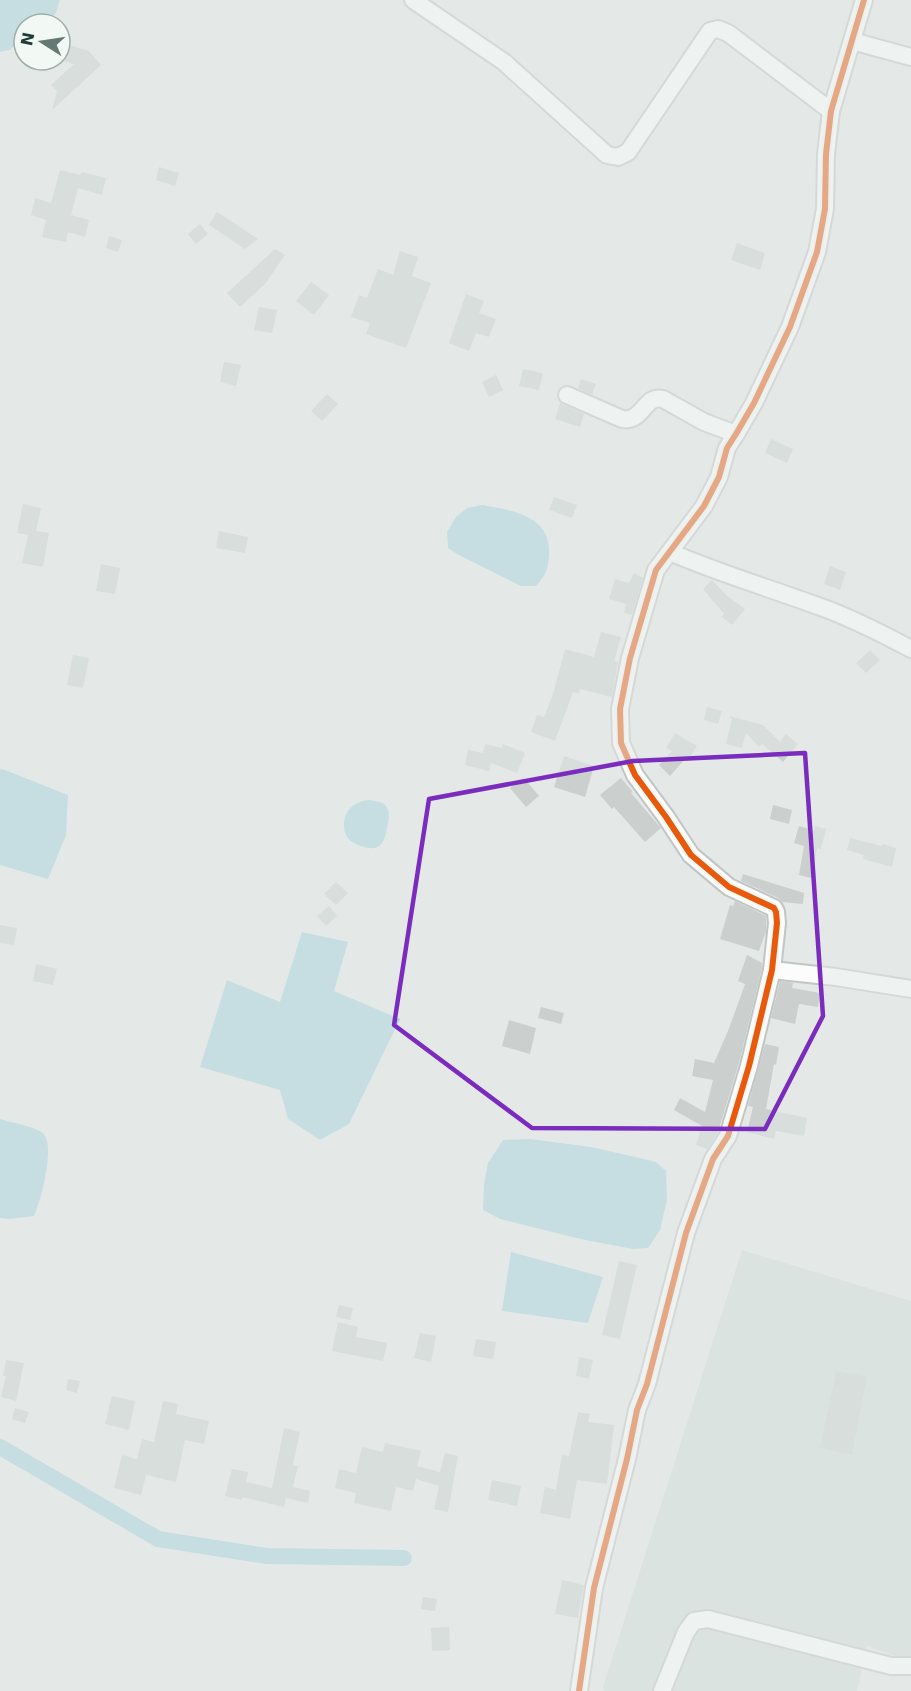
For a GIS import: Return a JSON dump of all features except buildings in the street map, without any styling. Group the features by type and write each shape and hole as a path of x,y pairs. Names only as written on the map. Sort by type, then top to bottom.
{"street":[{"path":"412,0 504,62 607,154 618,158 628,152 710,31 718,29 728,33 831,111"},
{"path":"579,1691 594,1588 637,1410 647,1384 686,1233 713,1160 728,1136 749,1066 772,970 777,923 774,908 729,887 691,855 635,775 621,743 620,709 630,658 656,570 704,506 719,477 727,448 754,403 790,327 817,252 825,209 826,154 831,111 864,0"},
{"path":"852,41 911,57"},
{"path":"567,395 629,420 635,417 652,399 663,399 704,422 736,434"},
{"path":"670,552 711,570 821,607 884,634 911,649"},
{"path":"772,970 911,989"},
{"path":"662,1691 690,1626 694,1621 708,1619 891,1666 911,1665"}],"highlighted area":[{"path":"805,753 823,1016 765,1129 532,1128 394,1025 429,799 633,761"}],"shaded area":[{"path":"742,1250 911,1301 911,1662 867,1646 857,1691 604,1691 603,1687"}],"water":[{"path":"0,0 60,0 56,12 12,12 12,48 0,52"},
{"path":"482,505 526,516 543,530 548,540 548,567 536,586 521,586 448,548 447,532 456,517 467,508"},
{"path":"0,769 68,795 66,835 48,879 0,865"},
{"path":"369,800 384,804 389,815 383,840 378,847 374,848 358,845 348,839 344,826 346,815 352,806"},
{"path":"302,932 348,942 334,991 400,1019 349,1124 320,1140 288,1119 280,1090 200,1067 227,980 280,1002"},
{"path":"0,1119 36,1129 44,1134 47,1141 46,1174 34,1216 0,1218"},
{"path":"530,1139 591,1147 631,1156 656,1162 666,1171 667,1200 660,1230 648,1248 633,1249 585,1240 500,1219 483,1210 488,1163 503,1140"},
{"path":"511,1252 603,1277 588,1323 502,1311"}],"waterway":[{"path":"0,1447 158,1539 267,1556 404,1558"}],"cycle path":[{"path":"579,1691 594,1588 637,1410 647,1384 686,1233 713,1159 728,1136 749,1066 772,970 777,923 774,908 729,887 691,855 635,775 621,743 620,709 630,658 656,570 704,506 719,477 727,448 754,403 790,327 817,252 825,209 826,154 831,111 864,0"}]}
